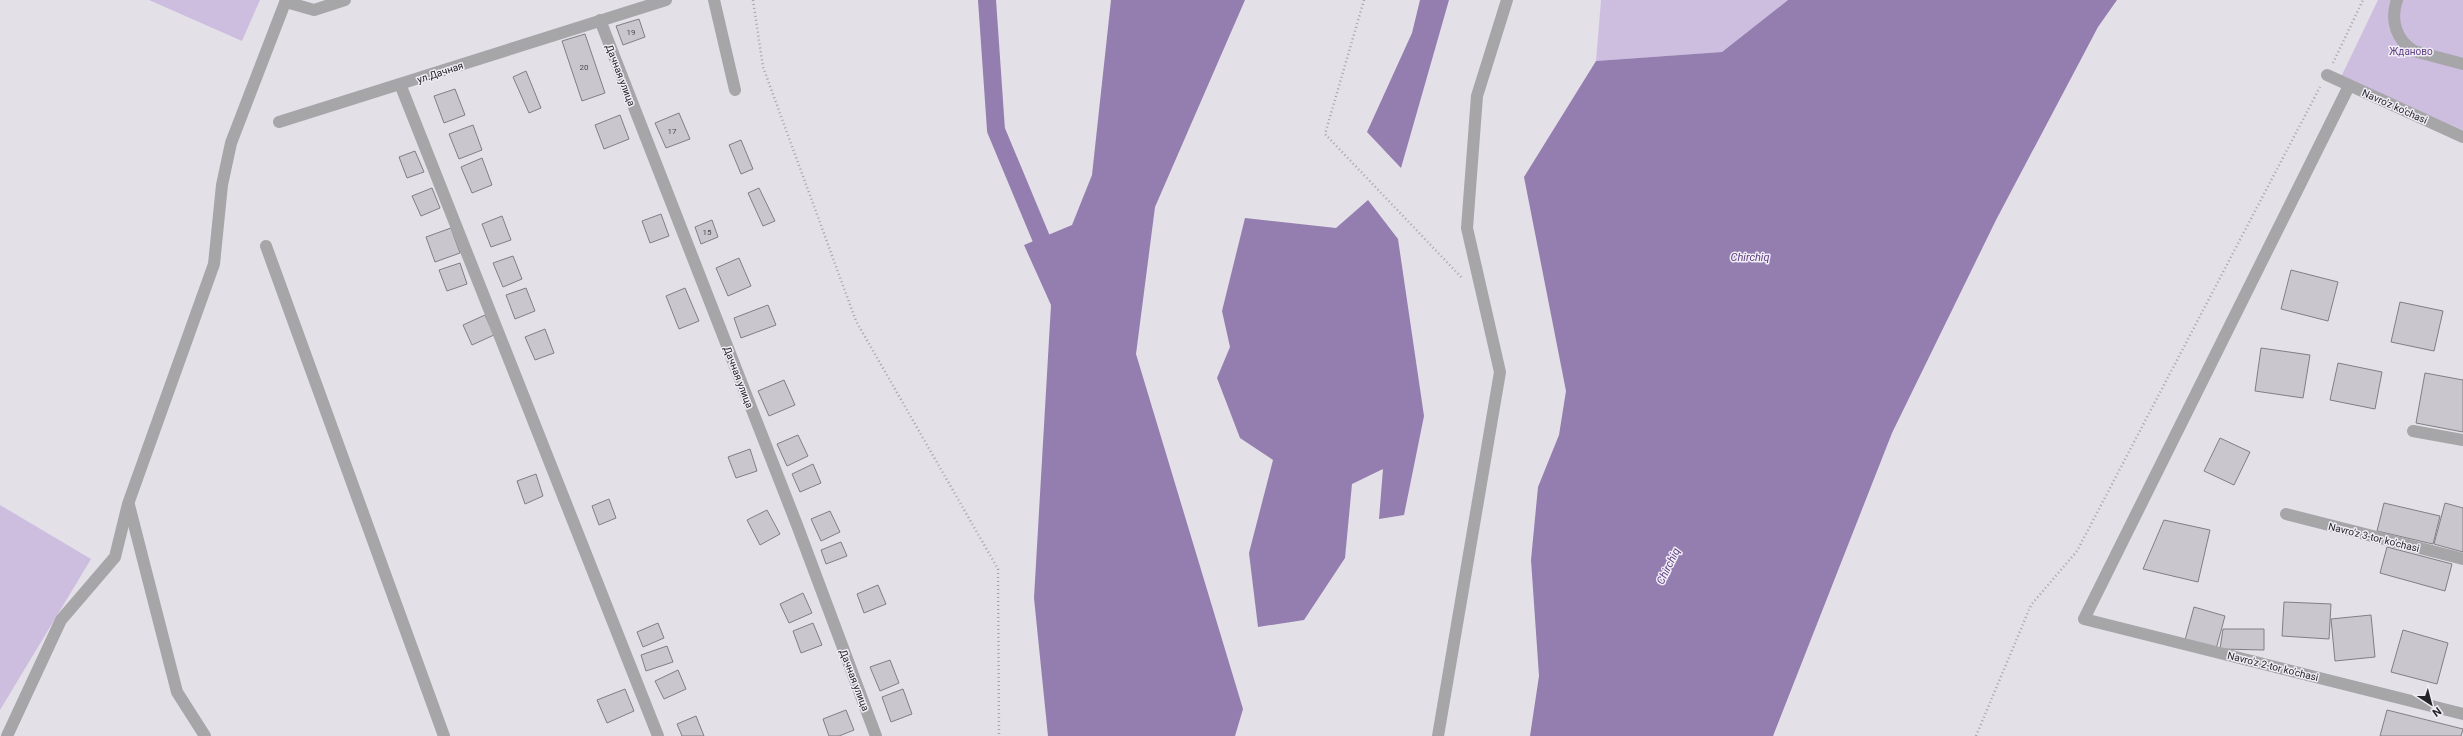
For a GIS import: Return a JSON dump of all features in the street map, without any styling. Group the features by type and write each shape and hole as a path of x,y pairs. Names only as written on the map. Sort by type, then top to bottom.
{"street":[{"path":"7,736 61,620 116,557 128,504 214,264 222,185 231,143 286,1 314,10 345,0"},
{"name":"ул.Дачная","path":"279,122 666,0"},
{"path":"714,0 735,90"},
{"path":"1438,736 1500,372 1467,228 1477,96 1507,0"},
{"path":"2397,0 2394,24 2399,36 2408,48 2414,51 2463,64"},
{"name":"Дачная улица","path":"600,20 797,525 876,736"},
{"name":"Navro'z ko'chasi","path":"2327,75 2463,137"},
{"path":"400,84 658,736"},
{"name":"Navro'z 2-tor ko'chasi","path":"2349,86 2084,619 2463,714"},
{"path":"266,246 444,736"},
{"path":"2413,430 2463,440"},
{"path":"128,504 177,692 205,736"},
{"name":"Navro'z 3-tor ko'chasi","path":"2286,514 2463,559"}],"path":[{"path":"753,0 763,67 856,321 998,569 999,736"},
{"path":"1364,0 1325,134 1484,301"},
{"path":"1976,736 2031,605 2078,551 2327,75 2364,0"}],"green space":[{"path":"149,0 260,0 242,41"},
{"path":"1601,0 1788,0 1722,52 1596,61"},
{"name":"Жданово","path":"2378,0 2463,0 2463,130 2341,77"},
{"path":"0,505 91,559 0,710"}],"water":[{"path":"1111,0 1245,0 1155,207 1136,354 1243,709 1235,736 1048,736 1034,598 1051,305 1024,245 1072,225 1092,175"},
{"path":"1420,0 1449,0 1401,168 1367,132 1412,33"},
{"name":"Chirchiq","path":"1788,0 2117,0 2098,27 1996,220 1892,433 1773,736 1530,736 1539,676 1531,560 1538,487 1559,435 1566,391 1524,177 1596,61 1722,52"},
{"path":"1368,200 1398,239 1424,416 1404,515 1379,519 1383,469 1352,484 1345,558 1304,620 1258,627 1249,553 1273,460 1240,438 1217,378 1230,347 1222,311 1245,218 1336,228"}],"building":[{"path":"639,19 645,37 623,45 616,26"},
{"path":"585,34 605,93 582,101 562,41"},
{"path":"526,71 541,108 529,113 513,77"},
{"path":"455,89 465,115 444,123 434,96"},
{"path":"679,113 690,139 666,148 655,123"},
{"path":"620,115 629,139 604,149 595,125"},
{"path":"473,125 482,150 459,159 449,134"},
{"path":"741,140 753,169 741,174 729,145"},
{"path":"415,151 424,172 407,178 399,157"},
{"path":"482,158 492,185 472,193 461,167"},
{"path":"432,188 440,208 421,216 412,196"},
{"path":"759,188 775,221 763,226 748,193"},
{"path":"661,214 669,236 650,243 642,221"},
{"path":"502,216 511,240 491,247 482,224"},
{"path":"712,220 718,237 701,244 695,227"},
{"path":"451,228 460,253 435,262 426,237"},
{"path":"513,256 522,279 503,287 493,263"},
{"path":"739,258 751,286 728,296 716,268"},
{"path":"460,263 467,284 447,291 439,270"},
{"path":"2291,270 2338,282 2328,321 2281,309"},
{"path":"526,288 535,311 515,319 506,295"},
{"path":"685,288 699,321 679,329 666,296"},
{"path":"2400,302 2443,311 2434,351 2391,342"},
{"path":"768,305 776,325 741,338 734,318"},
{"path":"485,315 494,335 472,345 463,325"},
{"path":"545,329 554,353 535,360 525,337"},
{"path":"2261,348 2310,355 2303,398 2255,391"},
{"path":"2338,363 2382,372 2375,409 2330,400"},
{"path":"2425,373 2463,380 2463,432 2416,423"},
{"path":"784,380 795,405 769,416 758,391"},
{"path":"798,435 808,456 787,466 777,444"},
{"path":"2220,438 2250,452 2234,485 2204,471"},
{"path":"750,449 757,471 736,478 728,457"},
{"path":"813,464 821,483 800,492 792,474"},
{"path":"536,474 543,496 525,504 517,481"},
{"path":"609,499 616,518 599,525 592,506"},
{"path":"2384,503 2440,516 2433,544 2377,531"},
{"path":"2445,503 2463,508 2463,552 2434,544"},
{"path":"767,510 780,534 760,545 747,520"},
{"path":"830,511 840,532 821,541 811,519"},
{"path":"2164,520 2210,530 2198,582 2143,569"},
{"path":"841,542 847,556 826,564 821,550"},
{"path":"2387,547 2452,564 2445,591 2380,573"},
{"path":"878,585 886,604 864,613 857,594"},
{"path":"803,593 812,613 789,623 780,604"},
{"path":"2284,602 2331,604 2329,639 2282,636"},
{"path":"2194,607 2225,616 2216,649 2185,640"},
{"path":"2371,615 2375,657 2335,661 2331,619"},
{"path":"658,623 664,638 643,647 637,632"},
{"path":"813,623 822,645 801,653 793,631"},
{"path":"2223,629 2264,629 2264,650 2220,649"},
{"path":"2403,630 2448,643 2437,684 2391,672"},
{"path":"667,646 673,662 646,671 641,655"},
{"path":"890,660 899,683 880,691 870,667"},
{"path":"678,670 686,689 664,699 655,681"},
{"path":"625,689 634,711 607,723 597,700"},
{"path":"903,689 912,714 891,722 882,697"},
{"path":"846,710 854,730 839,736 829,736 823,719"},
{"path":"2387,710 2463,729 2461,736 2380,736"},
{"path":"696,716 704,736 682,736 677,724"}],"waterway":[{"path":"987,0 996,130 1041,238"}]}
